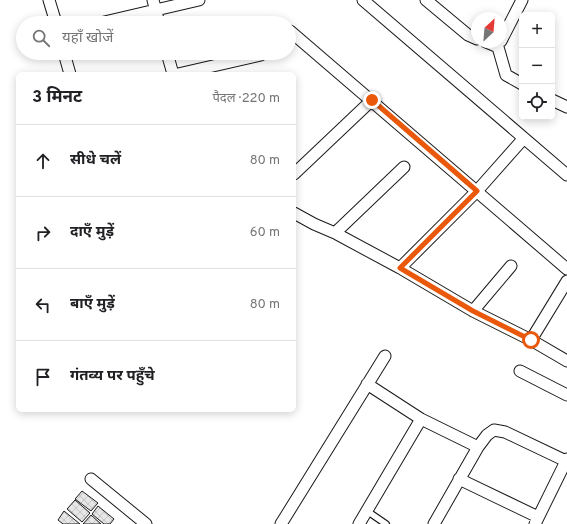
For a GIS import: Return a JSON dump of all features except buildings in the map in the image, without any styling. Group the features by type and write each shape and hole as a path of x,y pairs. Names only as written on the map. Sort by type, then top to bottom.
{"street":[{"path":"49,0 54,16"},
{"path":"121,16 154,5 200,0"},
{"path":"363,0 567,175"},
{"path":"426,0 434,8 471,36"},
{"path":"507,29 522,0"},
{"path":"154,5 157,16"},
{"path":"296,36 567,269"},
{"path":"501,48 506,75 519,82"},
{"path":"66,60 69,72"},
{"path":"169,60 172,72"},
{"path":"187,72 239,60"},
{"path":"296,172 372,100"},
{"path":"555,101 567,107"},
{"path":"400,268 477,191 524,138"},
{"path":"335,233 404,167"},
{"path":"296,214 400,268 473,311 531,340 567,361"},
{"path":"473,311 512,266"},
{"path":"531,340 567,281"},
{"path":"281,524 385,356"},
{"path":"520,371 567,395"},
{"path":"367,384 421,419 478,447"},
{"path":"359,524 421,419"},
{"path":"434,524 459,479 478,447 487,435 494,430 505,432 566,460 536,520 459,479"},
{"path":"91,479 146,524"}],"lane":[{"path":"367,511 386,524"}],"route":[{"path":"372,100 477,191 400,268 473,311 531,340"}]}
